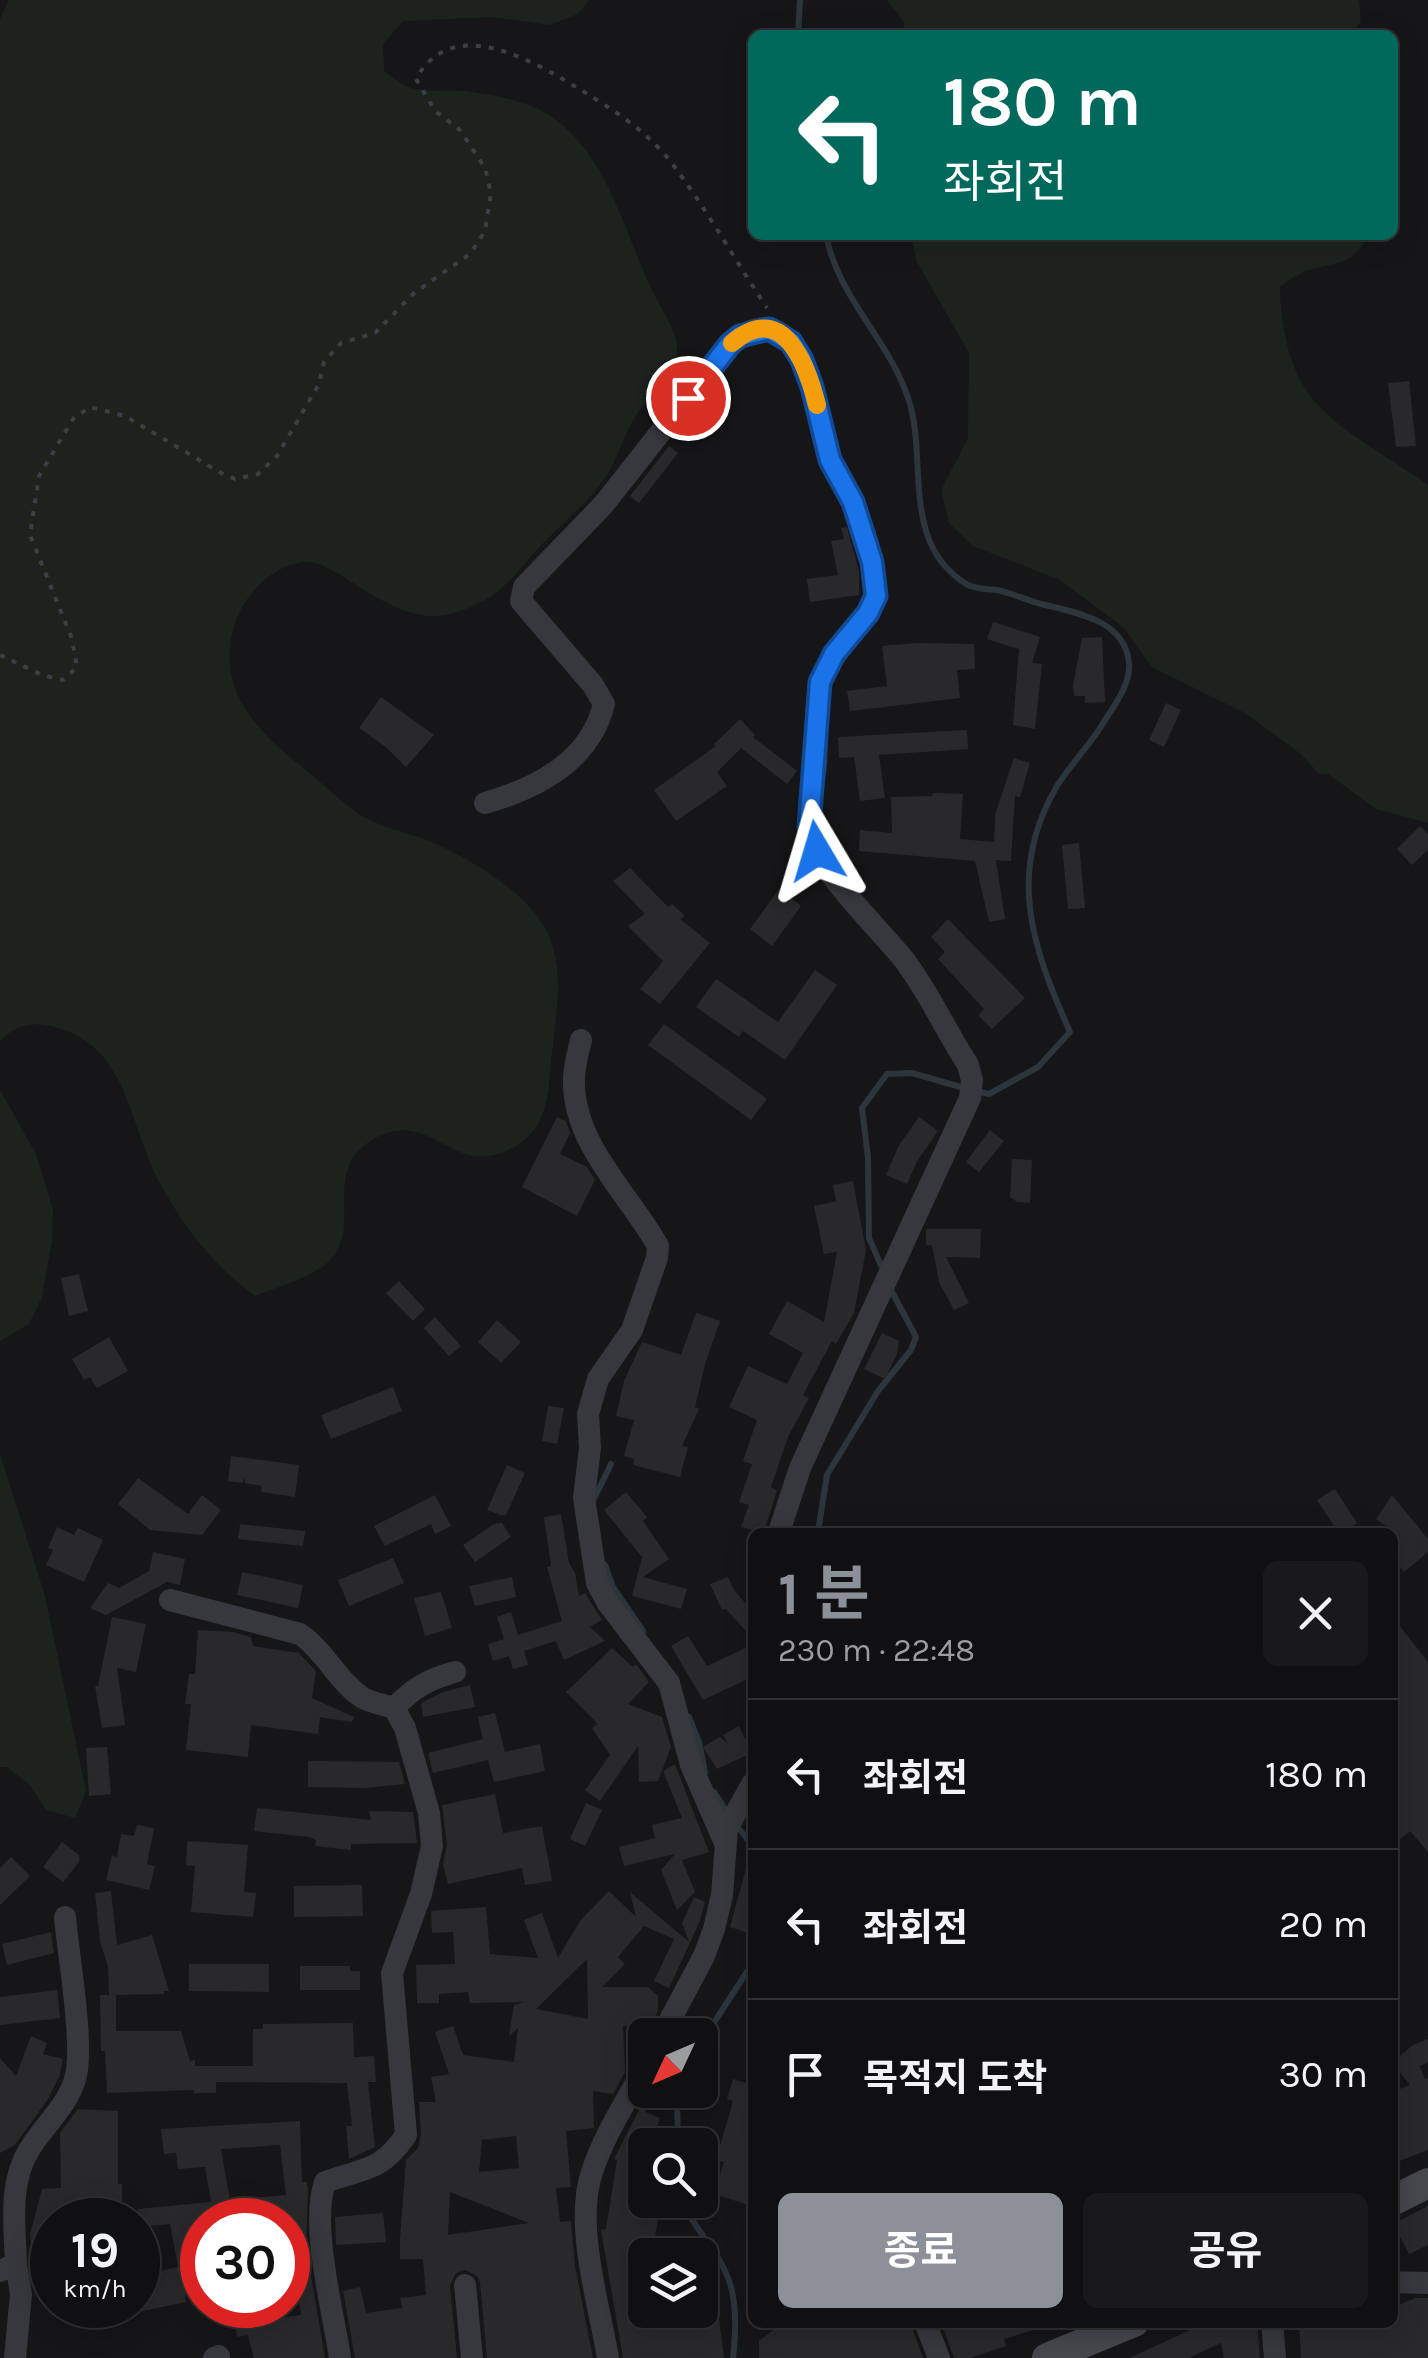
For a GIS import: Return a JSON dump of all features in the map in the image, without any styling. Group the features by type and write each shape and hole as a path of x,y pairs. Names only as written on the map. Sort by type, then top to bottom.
{"street":[{"path":"485,803 512,796 555,775 590,741 604,704 593,685 522,601 524,587 604,504 730,344 755,330 777,331 791,342 812,387 830,460 853,502 872,562 876,596 868,613 834,654 820,682 809,826 817,851 857,908 906,962 968,1065 971,1089 800,1468 781,1528"},
{"path":"581,1040 574,1078 576,1100 587,1132 604,1166 658,1246 632,1330 598,1379 588,1414 590,1438 584,1498 591,1552 597,1582 607,1602 669,1683 691,1765 729,1828"},
{"path":"170,1600 300,1634 316,1645 364,1699 394,1708 405,1728 429,1813 432,1846 422,1894 392,1974 406,2136 393,2154 376,2167 325,2182 320,2198 320,2232 340,2358"},
{"path":"394,1708 412,1689 455,1672"},
{"path":"671,2018 714,1929 729,1828 748,1792"},
{"path":"15,2358 21,2294 8,2268 18,2174 28,2151 66,2098 78,2068 65,1917"},
{"path":"608,2358 587,2233 587,2196 592,2171 628,2100"},
{"path":"1398,2199 1428,2184"},
{"path":"1398,2282 1428,2283"},
{"path":"465,2285 472,2358"},
{"path":"928,2328 940,2358"},
{"path":"1272,2328 1274,2358"},
{"path":"1046,2358 1098,2330"}],"path":[{"path":"0,655 42,676 64,680 77,667 72,639 30,535 40,476 73,418 90,406 126,416 235,480 258,474 278,456 320,384 324,362 341,343 375,333 413,294 471,252 485,231 490,193 485,168 460,130 435,112 416,79 424,63 456,46 488,46 526,57 616,111 669,159 772,315 777,331"}],"shaded area":[{"path":"9,0 589,0 578,14 550,25 491,17 403,21 383,44 384,71 411,88 500,97 547,113 556,120 602,175 677,344 674,365 635,417 600,485 491,596 453,613 418,614 380,599 329,569 302,562 263,581 237,617 230,668 235,688 256,724 356,812 448,849 513,892 548,934 558,978 546,1104 527,1137 495,1155 476,1156 414,1131 377,1137 360,1149 350,1163 345,1179 344,1228 331,1259 307,1276 255,1296 214,1260 180,1217 150,1162 124,1092 99,1052 80,1037 47,1025 19,1028 0,1041 0,19"},
{"path":"887,0 1359,0 1361,21 1355,30 904,30 904,22"},
{"path":"912,240 1366,240 1351,257 1305,271 1280,286 1282,314 1291,358 1311,397 1350,433 1428,485 1428,823 1376,809 1328,774 1319,774 1301,754 1245,713 1152,667 1123,627 1060,580 973,546 949,523 941,490 968,438 969,353 916,260"},
{"path":"0,1090 36,1154 53,1210 42,1297 29,1324 0,1341"},
{"path":"0,1454 45,1596 86,1791 75,1818 46,1810 30,1785 7,1767 0,1767"}],"building":[{"path":"1409,381 1416,446 1396,447 1388,383"},
{"path":"669,446 678,453 639,503 630,496"},
{"path":"847,527 859,572 859,595 810,602 807,579 838,575 831,541 844,539 841,528"},
{"path":"993,622 1040,637 1032,663 1042,664 1035,729 1013,725 1019,649 987,639"},
{"path":"1102,637 1105,702 1085,703 1085,696 1074,696 1073,685 1082,638"},
{"path":"974,644 975,669 957,670 960,698 850,711 847,691 887,686 882,646"},
{"path":"381,697 434,735 406,767 359,728"},
{"path":"1166,703 1181,710 1164,747 1149,740"},
{"path":"740,719 753,737 797,771 787,784 741,748 717,772 727,786 676,821 654,790 716,746"},
{"path":"967,730 968,749 879,755 885,798 860,801 854,757 839,758 838,737"},
{"path":"1014,758 1030,763 1020,797 1015,796 1011,861 996,860 1005,919 989,922 975,861 859,851 860,830 892,833 891,797 933,793 963,794 960,839 994,842 995,815"},
{"path":"1420,826 1428,834 1428,850 1412,865 1397,849"},
{"path":"1079,843 1085,908 1068,909 1062,845"},
{"path":"630,868 668,907 672,904 685,916 680,919 710,943 660,1004 640,989 663,961 628,926 645,914 613,881"},
{"path":"779,889 801,906 772,946 750,929"},
{"path":"948,919 1025,998 992,1029 978,1015 984,1009 938,959 945,952 931,937"},
{"path":"815,970 837,985 785,1060 743,1031 739,1037 696,1007 716,979 778,1022"},
{"path":"664,1024 767,1099 751,1120 648,1045"},
{"path":"557,1117 566,1121 570,1133 560,1154 587,1167 595,1180 577,1216 522,1187"},
{"path":"919,1117 938,1131 907,1184 886,1175 899,1145"},
{"path":"990,1130 1004,1141 979,1172 966,1162"},
{"path":"1012,1159 1032,1160 1030,1203 1010,1197"},
{"path":"853,1181 866,1250 854,1313 836,1344 832,1341 803,1395 809,1398 788,1437 771,1487 777,1490 765,1528 748,1529 741,1527 749,1505 739,1502 752,1464 743,1461 757,1420 729,1407 748,1366 787,1384 803,1353 769,1334 787,1301 824,1322 837,1252 824,1254 814,1206 836,1201 833,1185"},
{"path":"926,1229 981,1229 980,1258 946,1257 969,1303 954,1310 939,1282 932,1245 926,1245"},
{"path":"79,1274 88,1311 69,1316 61,1278"},
{"path":"399,1281 425,1309 413,1321 386,1293"},
{"path":"696,1313 720,1321 695,1407 699,1409 682,1446 688,1447 680,1477 633,1465 634,1459 624,1456 634,1420 616,1416 624,1381 642,1342 681,1355"},
{"path":"435,1317 461,1346 449,1356 424,1328"},
{"path":"497,1320 521,1342 501,1363 478,1342"},
{"path":"882,1333 899,1341 885,1379 864,1369"},
{"path":"109,1337 128,1371 97,1388 90,1377 84,1380 72,1359"},
{"path":"393,1387 402,1411 331,1439 321,1415"},
{"path":"548,1406 564,1408 557,1444 542,1441"},
{"path":"231,1456 299,1465 295,1497 261,1492 262,1486 245,1483 245,1478 242,1483 228,1481"},
{"path":"507,1465 525,1473 506,1515 500,1515 487,1510"},
{"path":"138,1478 188,1514 202,1495 221,1510 202,1535 150,1530 118,1504"},
{"path":"1335,1489 1357,1523 1335,1528 1317,1500"},
{"path":"626,1492 647,1517 643,1521 669,1559 643,1577 687,1589 681,1609 632,1596 642,1557 604,1510"},
{"path":"435,1495 451,1526 435,1534 431,1524 385,1546 374,1526"},
{"path":"1392,1495 1428,1539 1428,1552 1404,1572 1398,1565 1398,1528 1389,1528 1376,1519"},
{"path":"561,1514 579,1596 585,1593 602,1620 590,1627 605,1641 564,1660 556,1641 524,1651 528,1665 513,1669 509,1656 493,1661 488,1644 504,1639 497,1617 511,1612 518,1635 562,1621 547,1567 551,1566 544,1517"},
{"path":"502,1523 511,1537 475,1562 463,1545 494,1524"},
{"path":"240,1524 305,1531 303,1546 238,1539"},
{"path":"57,1527 74,1535 78,1528 103,1540 84,1582 46,1565"},
{"path":"153,1552 185,1559 180,1585 167,1582 106,1615 90,1608 108,1583 119,1588 149,1571"},
{"path":"393,1558 404,1583 349,1606 338,1580"},
{"path":"242,1572 303,1585 298,1608 237,1595"},
{"path":"512,1577 516,1597 475,1606 469,1586"},
{"path":"728,1577 748,1606 748,1634 726,1609 722,1610 710,1584"},
{"path":"441,1592 452,1628 425,1636 414,1598"},
{"path":"112,1617 146,1624 136,1672 117,1668 125,1725 102,1728 95,1686"},
{"path":"1398,1624 1428,1662 1428,1852 1410,1831 1398,1841"},
{"path":"198,1630 234,1632 251,1637 253,1646 299,1653 316,1671 312,1698 354,1717 352,1722 320,1717 318,1734 251,1725 248,1757 186,1750 191,1704 185,1704 189,1674 195,1674"},
{"path":"688,1636 707,1666 748,1647 748,1679 703,1700 671,1646"},
{"path":"612,1648 633,1667 636,1664 649,1682 628,1704 662,1717 671,1747 658,1781 639,1782 638,1746 600,1801 585,1790 610,1755 592,1728 598,1724 566,1692"},
{"path":"470,1685 475,1707 423,1717 423,1702"},
{"path":"495,1713 505,1752 540,1744 545,1771 494,1782 488,1760 433,1773 428,1753 483,1739 478,1717"},
{"path":"739,1726 748,1745 748,1755 717,1769 703,1747 720,1737 728,1744 723,1735"},
{"path":"107,1747 111,1794 89,1796 86,1748"},
{"path":"308,1761 399,1762 405,1784 308,1787"},
{"path":"675,1764 709,1852 682,1860 695,1892 677,1910 661,1870 675,1854 624,1866 619,1847 655,1838 652,1825 682,1818 663,1771"},
{"path":"495,1794 503,1833 542,1826 552,1881 525,1885 522,1868 448,1884 443,1864 447,1845 442,1805"},
{"path":"586,1803 602,1810 585,1846 570,1839"},
{"path":"257,1808 371,1820 369,1811 413,1812 417,1843 351,1844 351,1850 315,1846 316,1840 309,1837 254,1831"},
{"path":"137,1825 154,1828 147,1864 155,1866 149,1890 106,1880 112,1855 117,1857 121,1834 134,1836"},
{"path":"187,1841 248,1845 244,1892 256,1893 253,1917 191,1912 195,1866 186,1865"},
{"path":"62,1842 79,1855 79,1862 63,1882 43,1867"},
{"path":"11,1857 30,1876 0,1905 0,1868"},
{"path":"748,1861 748,1933 730,1927"},
{"path":"362,1885 363,1916 294,1917 294,1886"},
{"path":"111,1891 117,1945 152,1935 169,1991 116,1995 116,2031 181,2031 195,2066 253,2066 253,2029 263,2029 263,2024 353,2023 354,2057 374,2056 376,2082 368,2082 375,2147 349,2159 346,2126 352,2126 347,2083 216,2082 216,2093 107,2093 100,1995 109,1995 108,1967 100,1941 95,1893"},
{"path":"609,1891 636,1917 630,1892 689,1942 682,1923 694,1897 705,1902 700,1921 669,1988 654,1981 674,1939 644,1926 618,1957 625,1964 602,1987 648,1987 658,1996 658,2011 654,2018 628,2018 628,2026 623,2026 625,2072 613,2094 593,2091 594,2128 566,2131 571,2187 556,2188 560,2222 571,2221 575,2266 593,2358 487,2358 480,2283 477,2276 465,2270 456,2273 450,2285 457,2358 355,2358 343,2291 360,2287 366,2313 402,2308 400,2298 426,2295 423,2259 400,2259 400,2238 406,2160 418,2148 421,2135 419,2102 436,2102 431,2077 449,2074 435,2032 453,2026 463,2055 514,2062 518,2028 509,2036 514,2005 524,2002 470,2003 468,1992 439,1994 439,2003 417,2003 416,1965 455,1964 453,1932 432,1933 431,1911 486,1907 490,1954 538,1958 524,1920 542,1913 558,1958 580,1921","holes":["587,1959 588,2019 536,2009","516,2136 519,2168 479,2172 482,2140","450,2192 529,2223 448,2235"]},
{"path":"51,1932 54,1953 7,1965 2,1944"},
{"path":"189,1964 269,1964 269,1992 189,1991"},
{"path":"300,1966 350,1966 350,1971 360,1971 360,1990 300,1990"},
{"path":"57,1990 60,2018 0,2025 0,1997"},
{"path":"31,2036 47,2043 43,2054 63,2059 60,2075 15,2145 0,2153 0,2058 16,2076"},
{"path":"1428,2039 1428,2062 1420,2066 1425,2079 1428,2078 1428,2150 1398,2162 1398,2090 1410,2085 1398,2070 1398,2057"},
{"path":"733,2079 748,2084 748,2205 718,2195 724,2162 718,2160 718,2153 733,2101 727,2099"},
{"path":"640,2108 660,2118 657,2128 630,2128"},
{"path":"78,2109 118,2111 118,2184 122,2184 122,2198 40,2198 42,2189 61,2188 60,2133"},
{"path":"300,2121 302,2182 307,2182 308,2198 252,2198 286,2195 280,2145 221,2149 230,2198 210,2198 205,2167 178,2169 176,2153 164,2154 161,2129"},
{"path":"628,2131 628,2218 658,2218 655,2238 628,2238 628,2328 718,2328 719,2319 724,2358 623,2358 601,2230 606,2229 617,2160 614,2159"},
{"path":"180,2205 180,2303 160,2307 160,2271 178,2267 170,2224 160,2225 160,2207"},
{"path":"1428,2206 1428,2245 1409,2254 1398,2233 1398,2221"},
{"path":"383,2213 386,2242 336,2245 335,2217"},
{"path":"310,2270 325,2358 254,2358 248,2335 237,2337 236,2328 310,2328"},
{"path":"1415,2298 1428,2298 1428,2358 1301,2358 1299,2328 1398,2328 1398,2305"},
{"path":"776,2328 912,2328 923,2358 759,2358 759,2341"},
{"path":"943,2328 1040,2328 1004,2339 1006,2346 970,2358 954,2358"},
{"path":"1195,2328 1258,2328 1260,2358 1224,2358 1221,2343 1189,2358 1129,2358"}],"waterway":[{"path":"798,30 800,0"},
{"path":"827,240 842,280 902,382 915,428 925,526 933,548 947,568 968,585 1003,591 1096,620 1118,636 1129,663 1120,696 1057,786 1041,818 1032,849 1030,909 1036,939 1070,1032 1038,1067 989,1094 976,1091"},
{"path":"884,1272 869,1238 868,1158 862,1108 887,1074 912,1073 964,1088"},
{"path":"819,1528 827,1475 916,1337 890,1288"},
{"path":"594,1499 611,1464"},
{"path":"605,1565 613,1587 643,1631"},
{"path":"689,1717 705,1772"},
{"path":"714,1792 729,1815"},
{"path":"736,1825 748,1840"},
{"path":"717,2018 748,1970"},
{"path":"677,2108 678,2128"},
{"path":"691,2218 721,2264 733,2293 733,2358"}],"slow traffic":[{"path":"732,343 755,330 777,331 791,342 802,360 817,405"}],"route":[{"path":"688,398 740,336 769,329 791,342 812,387 830,460 853,502 872,562 876,596 868,613 834,654 820,682 809,826 817,851"}]}
